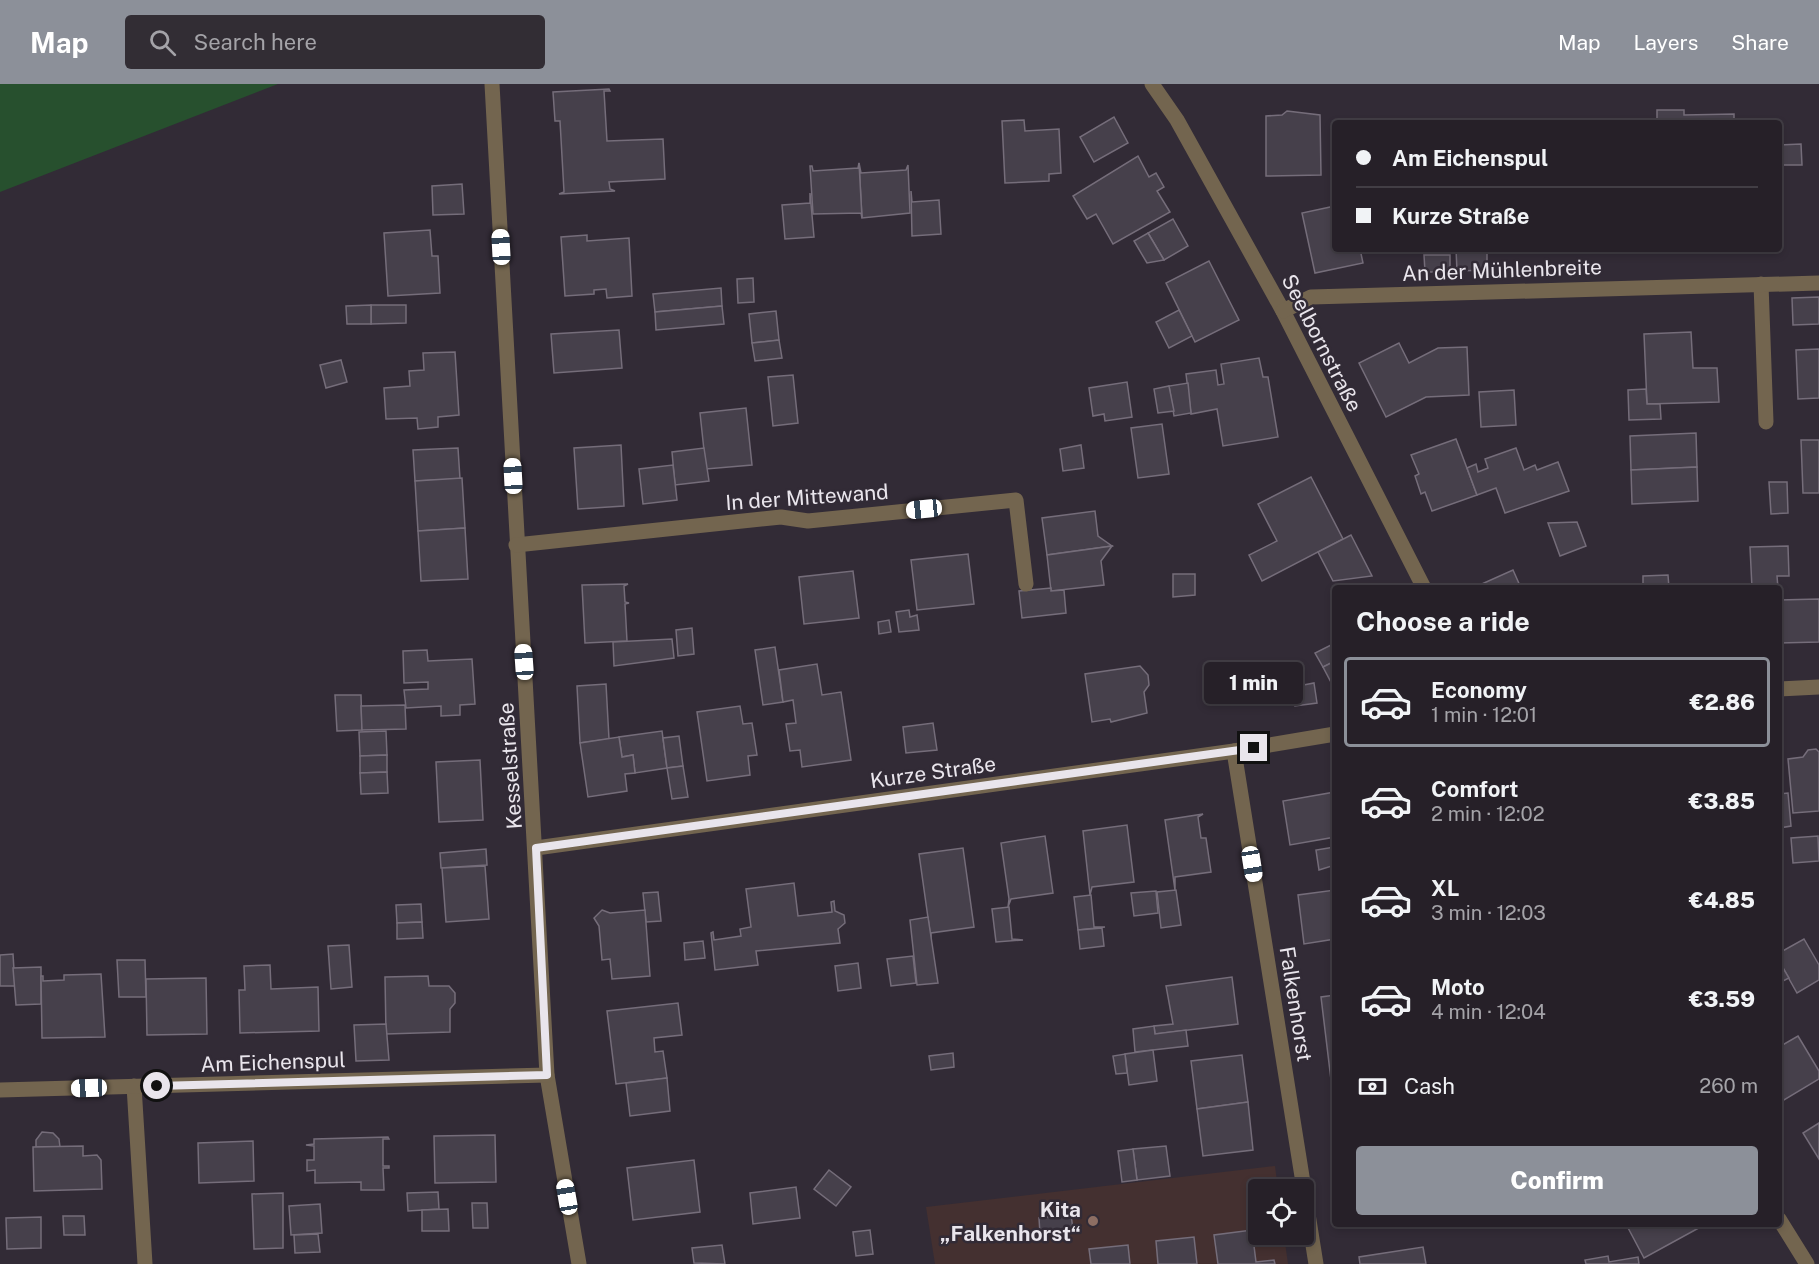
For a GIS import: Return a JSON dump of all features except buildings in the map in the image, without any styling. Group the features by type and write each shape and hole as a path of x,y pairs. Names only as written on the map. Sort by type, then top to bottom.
{"street":[{"name":"Kesselstraße","path":"492,84 547,1075 579,1264"},
{"name":"Seelbornstraße","path":"1152,84 1177,120 1283,311 1422,585"},
{"name":"An der Mühlenbreite","path":"1283,311 1311,297 1819,283"},
{"path":"1761,284 1766,422"},
{"name":"In der Mittewand","path":"516,545 781,517 808,521 1016,500 1026,584"},
{"path":"1782,688 1819,687"},
{"name":"Kurze Straße","path":"536,848 1234,751 1332,735"},
{"name":"Falkenhorst","path":"1234,751 1316,1264"},
{"name":"Am Eichenspul","path":"0,1090 547,1075"},
{"path":"134,1086 145,1264"},
{"path":"1782,1225 1807,1264"}],"shaded area":[{"name":"Kita „Falkenhorst“","path":"1275,1166 1277,1179 1248,1179 1248,1245 1285,1245 1288,1264 935,1264 926,1207"}],"green space":[{"path":"0,84 278,84 0,192"}],"place":[{"name":"Kita „Falkenhorst“","path":"1093,1221"}],"route":[{"path":"157,1086 547,1075 536,848 1254,748"}]}
